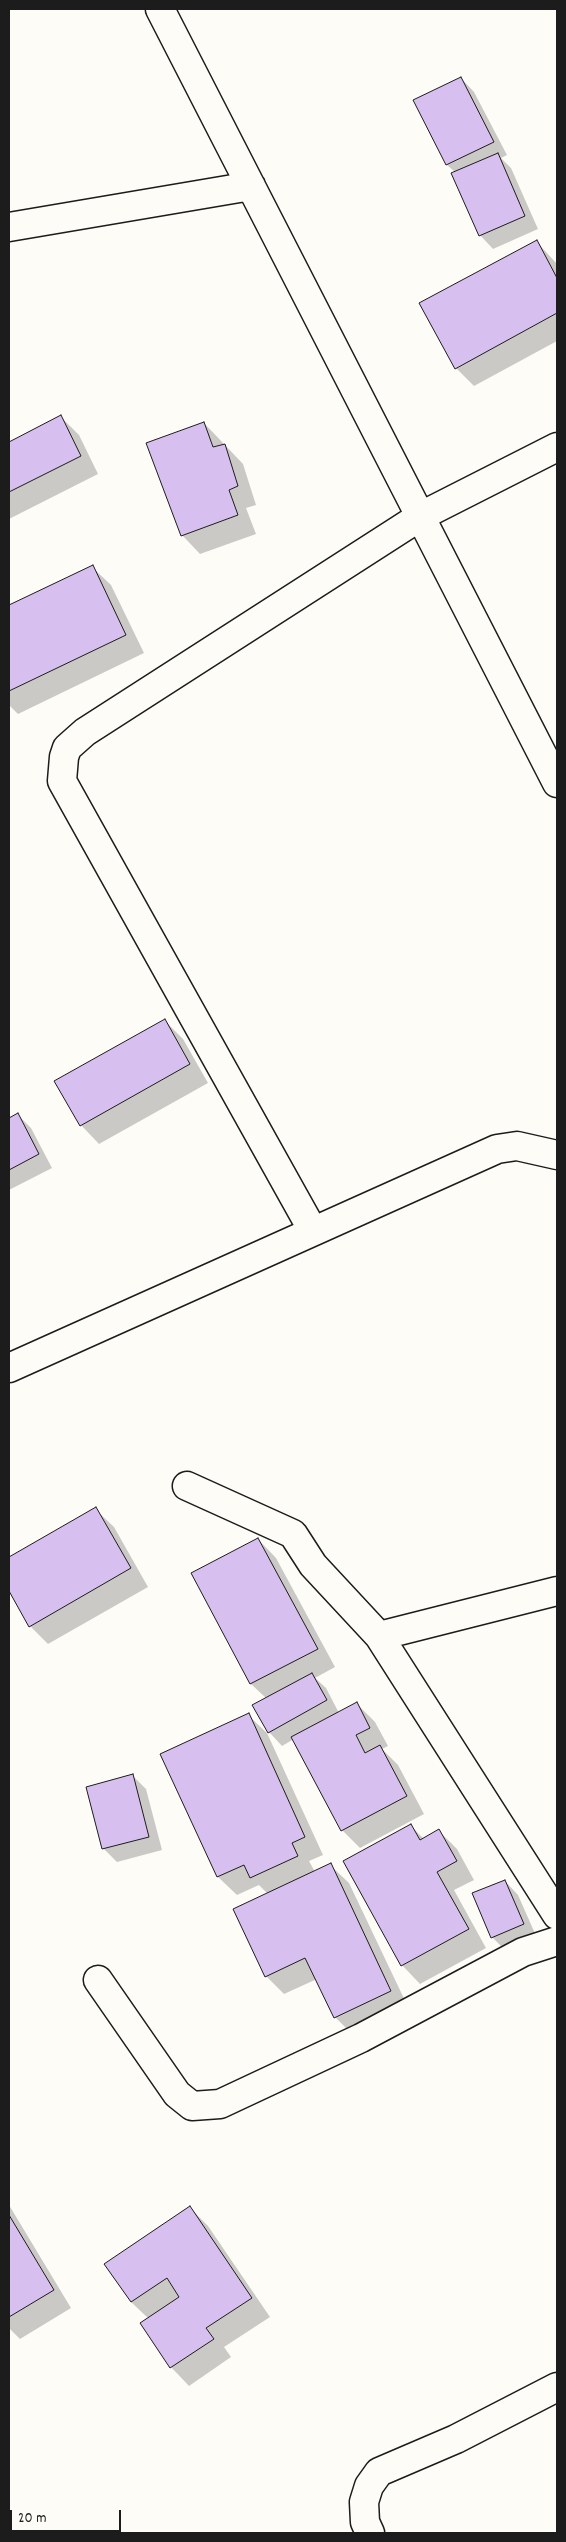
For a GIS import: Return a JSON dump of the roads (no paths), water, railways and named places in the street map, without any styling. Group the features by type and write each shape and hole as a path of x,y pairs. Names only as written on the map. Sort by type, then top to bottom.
{"street":[{"path":"160,9 557,783"},
{"path":"9,227 251,186"},
{"path":"313,1232 67,790 62,780 62,769 67,748 85,732 421,516 557,447"},
{"path":"9,1368 497,1149 517,1146 557,1155"},
{"path":"187,1486 293,1534 313,1565 380,1636 557,1915"},
{"path":"380,1636 557,1591"},
{"path":"98,1980 177,2094 192,2106 220,2104 361,2038 523,1952 557,1941"},
{"path":"370,2533 365,2522 364,2502 369,2486 379,2472 456,2438 557,2387"}]}
